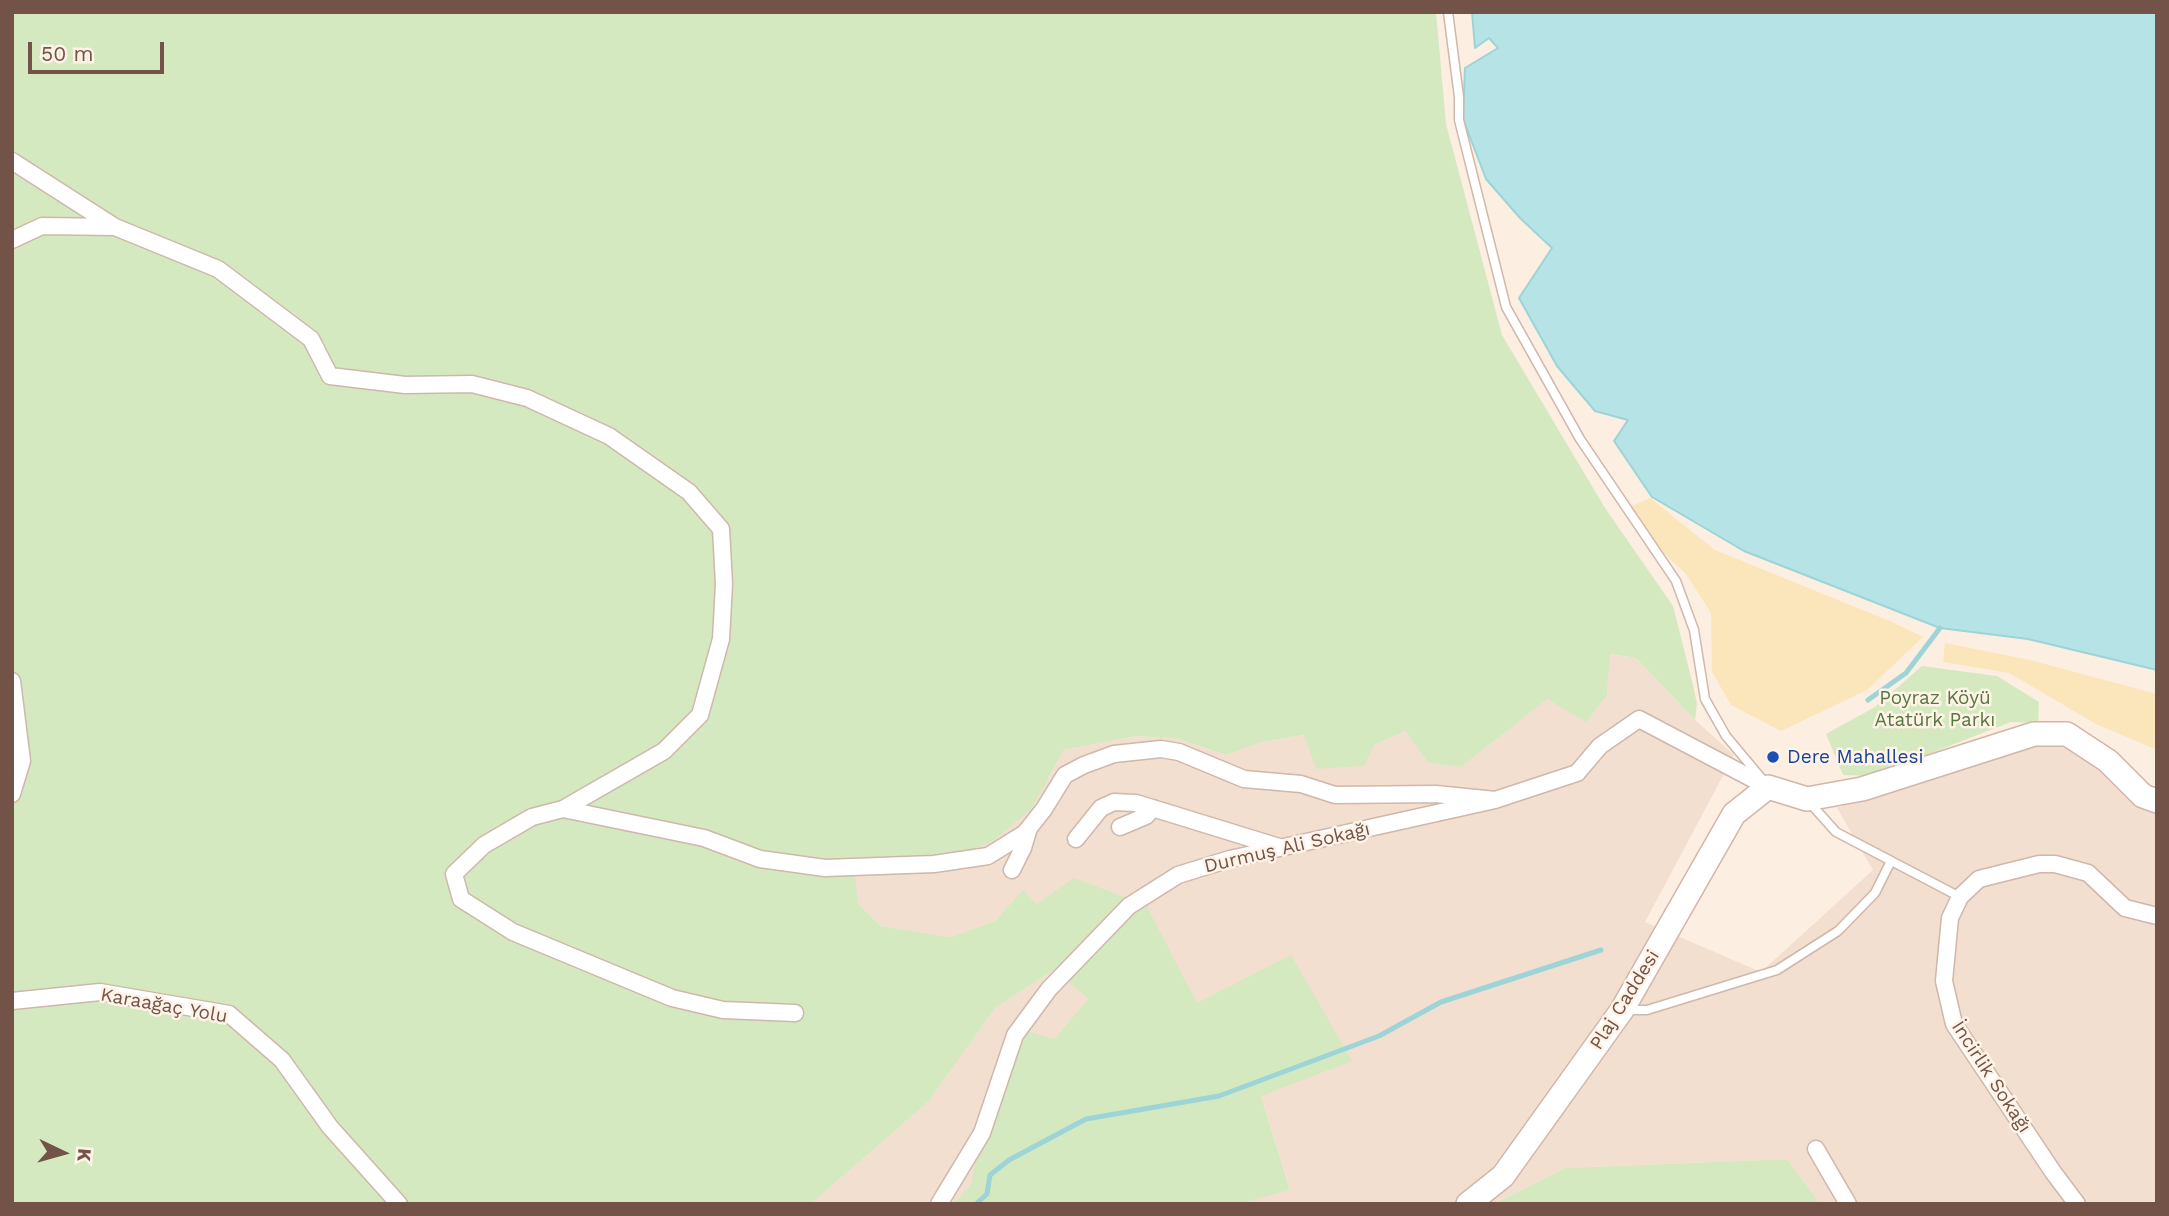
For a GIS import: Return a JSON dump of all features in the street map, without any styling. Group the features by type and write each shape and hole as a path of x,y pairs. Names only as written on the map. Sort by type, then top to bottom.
{"street":[{"path":"12,161 115,227 218,269 311,339 330,376 405,385 472,384 527,398 609,436 689,492 721,528 721,639 700,715 664,751 563,809 532,817 484,845 454,874 461,899 513,932 672,998 723,1010 795,1013"},
{"path":"12,240 42,226 115,227"},
{"path":"12,681 22,761 12,794"},
{"name":"Durmuş Ali Sokağı","path":"939,1204 982,1133 1015,1035 1049,989 1129,906 1178,875 1230,859 1495,800 1577,773 1600,746 1639,719 1768,787"},
{"path":"1768,787 1807,799 1862,789 2034,734 2067,734 2108,761 2143,796 2157,801"},
{"path":"563,809 704,838 760,859 825,868 934,864 988,856 1025,833 1065,775 1114,754 1161,749 1179,751 1244,779 1301,784 1335,795 1436,794 1495,800"},
{"name":"Plaj Caddesi","path":"1468,1204 1503,1176 1622,1010 1734,814 1768,787"},
{"path":"1076,839 1101,807 1114,802 1136,803 1281,848"},
{"path":"1120,827 1146,816 1153,808"},
{"path":"1012,870 1029,828"},
{"path":"1960,897 1979,879 2039,864 2055,864 2088,873 2125,908 2157,916"},
{"name":"İncirlik Sokağı","path":"1960,897 1950,918 1944,981 1954,1024 2077,1204"},
{"name":"Karaağaç Yolu","path":"12,1001 100,992 229,1014 282,1060 330,1127 399,1204"},
{"path":"1816,1150 1848,1204"}],"lane":[{"path":"1448,12 1459,97 1459,120 1481,198 1506,307 1580,439 1676,581 1694,630 1705,699 1726,736 1768,787"},
{"path":"1807,799 1836,832 1960,897"},
{"path":"1622,1010 1647,1010 1777,970 1838,931 1874,893 1891,861"}],"shaded area":[{"path":"1609,654 1636,658 1695,720 1734,755 1645,922 1761,972 1873,870 1837,808 2059,726 2157,791 2157,1204 1820,1204 1787,1159 1565,1168 1494,1204 1238,1204 1290,1189 1261,1096 1197,1003 1036,905 1023,891 995,921 951,937 881,926 858,903 854,858 881,860 1049,778 1064,750 1136,736 1178,739 1226,755 1263,742 1305,735 1317,769 1407,731 1428,763 1461,767 1547,698 1607,695"},
{"path":"1054,970 1088,999 1054,1039 1027,1032 979,1141 971,1184 953,1204 811,1204 929,1101 995,1008"}],"green space":[{"path":"12,12 1436,12 1446,124 1502,335 1605,508 1673,606 1697,704 1695,720 1636,658 1610,654 1607,695 1586,722 1547,699 1461,767 1428,763 1406,731 1374,745 1364,766 1316,769 1304,735 1263,742 1226,755 1178,739 1136,736 1064,750 1031,809 994,840 962,854 881,860 854,859 858,903 881,926 951,937 995,921 1023,890 1037,904 1074,878 1146,905 1197,1003 1291,955 1352,1061 1261,1096 1290,1190 1238,1204 953,1204 971,1184 979,1141 1027,1031 1054,1039 1088,999 1054,970 995,1008 929,1101 811,1204 12,1204"},
{"name":"Poyraz Köyü Atatürk Parkı","path":"1922,666 1997,676 2039,702 2038,723 2011,722 1872,776 1843,775 1826,734 1875,707"},
{"path":"1787,1159 1820,1204 1494,1204 1565,1168"}],"sand":[{"path":"1650,498 1715,550 1923,637 1867,690 1781,731 1731,705 1712,672 1711,613 1686,574 1656,546 1632,506"},
{"path":"1945,643 2030,660 2157,694 2157,750 2096,724 2009,673 1943,662"}],"water":[{"path":"1472,12 2157,12 2157,670 2028,639 1940,628 1744,551 1652,497 1614,441 1628,420 1595,411 1557,366 1519,298 1552,248 1520,218 1486,179 1463,119 1465,68 1498,48 1489,38 1475,48"}],"waterway":[{"path":"1868,700 1906,673 1940,628"},
{"path":"976,1204 987,1194 990,1175 1009,1160 1086,1119 1219,1096 1379,1036 1441,1002 1601,950"}],"place":[{"name":"Dere Mahallesi","path":"1773,757"}]}
